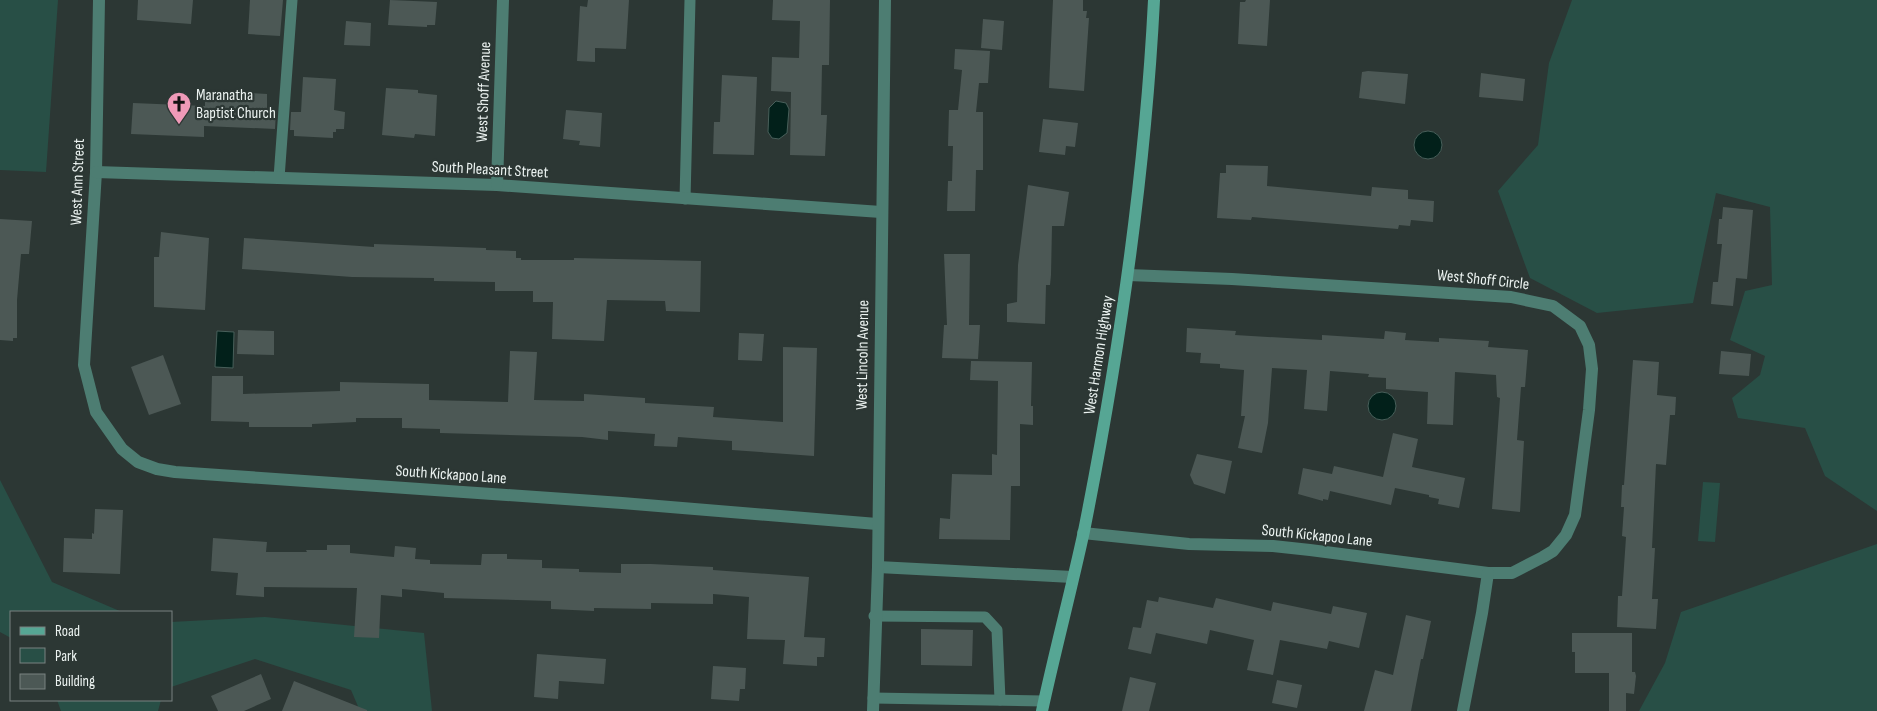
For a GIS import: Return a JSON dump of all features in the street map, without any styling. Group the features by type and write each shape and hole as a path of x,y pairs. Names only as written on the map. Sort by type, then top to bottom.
{"main road":[{"name":"West Harmon Highway","path":"1043,706 1083,532 1109,397 1128,276 1145,135 1154,0"}],"street":[{"name":"West Ann Street","path":"84,365 96,172 99,0"},
{"name":"West Shoff Avenue","path":"498,185 503,0"},
{"name":"West Lincoln Avenue","path":"873,704 874,616 878,567 881,212 886,0"},
{"name":"South Pleasant Street","path":"96,172 498,185 881,212"},
{"name":"West Shoff Circle","path":"1128,276 1251,280 1511,297 1553,306 1580,326 1590,345 1592,369 1586,434 1575,515 1566,535 1552,552 1543,558"},
{"name":"South Kickapoo Lane","path":"84,365 96,412 122,449 138,462 157,469 256,478 622,503 877,524"},
{"name":"South Kickapoo Lane","path":"1083,532 1189,544 1292,548 1488,573 1512,573 1543,558"},
{"path":"878,567 1072,578"},
{"path":"1462,711 1482,613 1488,573"}],"lane":[{"path":"280,178 292,0"},
{"path":"685,199 690,0"},
{"path":"874,616 985,617 998,630 1000,700"},
{"path":"873,704 1000,700 1043,706"}],"green space":[{"path":"0,0 58,0 46,172 0,170"},
{"path":"1572,0 1877,0 1877,511 1825,476 1805,428 1738,418 1732,398 1760,375 1765,356 1730,340 1745,291 1772,285 1770,207 1716,193 1693,303 1597,313 1530,278 1498,191 1538,145 1549,63"},
{"path":"0,480 52,582 120,611 10,611 10,637 0,632"},
{"path":"1703,482 1720,483 1715,542 1698,541"},
{"path":"1877,544 1877,711 1639,711 1665,663 1681,612"},
{"path":"265,617 424,633 432,711 360,711 351,690 255,659 172,687 172,622"},
{"path":"57,701 161,701 158,711 61,711"}],"shaded area":[{"path":"776,101 786,103 789,109 787,133 779,139 772,138 768,132 769,108"},
{"path":"1428,131 1438,135 1442,145 1438,155 1428,159 1418,155 1414,145 1418,135"},
{"path":"217,331 234,332 233,368 215,367"},
{"path":"1382,392 1392,396 1396,406 1392,416 1382,420 1372,416 1368,406 1372,396"}],"building":[{"path":"138,0 193,0 191,24 137,20"},
{"path":"250,0 283,0 280,36 248,34"},
{"path":"390,0 437,2 435,25 427,25 427,27 388,25"},
{"path":"588,0 629,0 626,49 595,48 595,62 577,61 580,6 587,7"},
{"path":"773,0 830,0 829,65 822,65 821,115 827,115 825,156 790,155 791,92 771,91 772,57 799,58 800,21 772,20"},
{"path":"1053,0 1083,0 1083,11 1087,11 1086,18 1089,18 1084,91 1049,88"},
{"path":"1246,0 1270,0 1267,46 1238,44 1240,2 1245,2"},
{"path":"983,19 1004,21 1002,50 981,48"},
{"path":"346,21 371,23 370,46 344,45"},
{"path":"955,49 990,51 988,83 979,83 976,112 983,112 983,170 976,170 975,211 947,211 948,181 952,181 953,146 948,146 949,110 958,110 962,70 954,69"},
{"path":"1362,72 1408,74 1405,104 1359,98"},
{"path":"1481,73 1525,79 1523,101 1479,97"},
{"path":"722,75 757,77 754,155 713,154 714,122 720,122"},
{"path":"303,77 336,79 334,110 345,112 344,129 336,129 336,132 333,132 333,138 294,136 294,130 290,130 291,112 301,112"},
{"path":"386,88 418,90 418,93 437,95 435,136 415,134 414,138 382,135"},
{"path":"218,91 267,94 267,110 276,111 275,129 204,126 204,137 131,134 133,103 205,106 205,97 217,97"},
{"path":"566,110 602,113 600,147 579,145 580,141 563,139"},
{"path":"1043,119 1078,123 1075,147 1066,146 1065,155 1039,152"},
{"path":"1226,165 1268,166 1267,186 1371,196 1372,187 1408,190 1408,199 1434,201 1433,222 1411,220 1410,226 1399,225 1398,229 1252,217 1251,220 1217,218 1220,173 1226,173"},
{"path":"1028,185 1069,192 1064,226 1052,226 1051,275 1050,285 1046,285 1045,324 1007,322 1007,304 1017,302 1018,265"},
{"path":"1723,207 1753,210 1747,279 1736,278 1733,306 1711,304 1713,282 1718,282 1722,244 1717,244 1719,219 1722,219"},
{"path":"0,219 32,221 29,254 21,254 17,300 17,338 13,338 13,341 0,340"},
{"path":"161,232 209,238 205,310 154,307 154,257 159,257"},
{"path":"244,238 374,247 374,244 486,248 486,250 516,251 516,258 521,258 521,260 574,260 574,258 701,261 700,312 666,311 665,301 607,300 604,341 552,339 553,302 533,302 533,291 495,291 495,282 434,281 434,278 352,277 242,269"},
{"path":"944,254 970,254 969,325 980,325 978,359 942,358 944,325 947,325"},
{"path":"1187,328 1236,331 1235,335 1322,340 1322,335 1384,339 1385,331 1406,333 1405,340 1439,342 1439,338 1489,341 1488,347 1528,350 1525,387 1521,387 1517,440 1524,441 1520,512 1492,509 1500,398 1497,397 1496,375 1455,372 1453,425 1427,424 1428,392 1386,389 1386,378 1368,377 1369,374 1330,371 1327,411 1304,409 1307,370 1272,368 1268,423 1262,453 1238,448 1245,416 1241,416 1244,370 1220,368 1220,364 1200,363 1201,353 1186,352"},
{"path":"238,330 274,331 274,355 237,354"},
{"path":"739,333 764,334 762,361 738,360"},
{"path":"783,347 817,348 814,456 732,450 732,441 678,437 677,447 654,446 655,434 608,431 608,440 582,437 440,433 440,429 402,428 402,418 356,418 356,422 312,424 312,427 249,427 249,422 211,421 212,376 243,376 243,394 340,391 340,382 429,384 429,400 508,402 510,351 537,352 534,400 584,401 584,394 645,398 645,403 714,407 713,417 783,422"},
{"path":"1721,351 1751,354 1749,376 1719,374"},
{"path":"163,355 181,404 149,415 131,367"},
{"path":"1633,360 1659,362 1657,395 1676,397 1675,415 1670,415 1666,465 1656,464 1652,548 1655,548 1652,599 1658,599 1656,629 1617,627 1618,596 1622,596 1626,537 1622,536 1624,507 1621,507"},
{"path":"971,361 1032,362 1031,406 1033,406 1033,425 1020,424 1020,486 1011,486 1010,540 939,539 940,518 950,519 952,474 992,475 992,454 997,455 998,381 970,380"},
{"path":"1393,433 1418,439 1412,467 1465,478 1459,508 1438,504 1439,499 1429,497 1429,495 1395,488 1391,505 1330,491 1328,500 1323,499 1323,501 1298,494 1303,468 1332,474 1334,466 1383,477"},
{"path":"1197,454 1232,461 1225,494 1194,484 1190,475"},
{"path":"95,509 123,510 120,574 63,572 64,538 92,539"},
{"path":"213,538 267,542 266,552 307,552 306,550 327,550 327,545 350,545 350,553 394,557 395,546 416,548 415,559 430,560 430,564 481,565 482,554 507,554 507,559 542,560 542,568 579,569 579,572 621,573 621,564 651,564 713,567 713,570 809,577 804,637 825,638 824,657 817,657 817,666 783,664 785,640 747,639 749,597 713,594 713,604 651,603 651,609 594,608 594,611 551,609 551,601 444,598 444,593 402,589 402,597 381,595 379,638 354,637 357,588 264,587 264,597 236,595 238,573 211,571"},
{"path":"1159,597 1213,608 1216,598 1271,611 1273,602 1331,614 1333,606 1367,613 1359,648 1329,641 1327,649 1280,640 1273,675 1247,670 1254,640 1210,630 1207,644 1156,633 1151,654 1128,649 1133,627 1141,628 1147,600 1158,602"},
{"path":"1406,615 1431,621 1423,659 1421,659 1411,711 1364,711 1375,670 1393,675"},
{"path":"921,629 973,630 972,666 921,665"},
{"path":"1572,633 1632,633 1632,672 1635,672 1636,676 1634,694 1626,693 1626,711 1609,711 1609,673 1575,673 1575,652 1572,652"},
{"path":"537,654 606,659 604,684 559,681 558,699 534,697"},
{"path":"713,666 746,668 745,689 740,689 739,701 711,699"},
{"path":"261,674 271,699 244,711 218,711 211,696"},
{"path":"1130,677 1156,683 1149,711 1122,711"},
{"path":"1277,680 1302,685 1297,708 1272,703"},
{"path":"294,681 367,710 367,711 282,711"}],"place":[{"name":"Maranatha Baptist Church","path":"179,125"}]}
